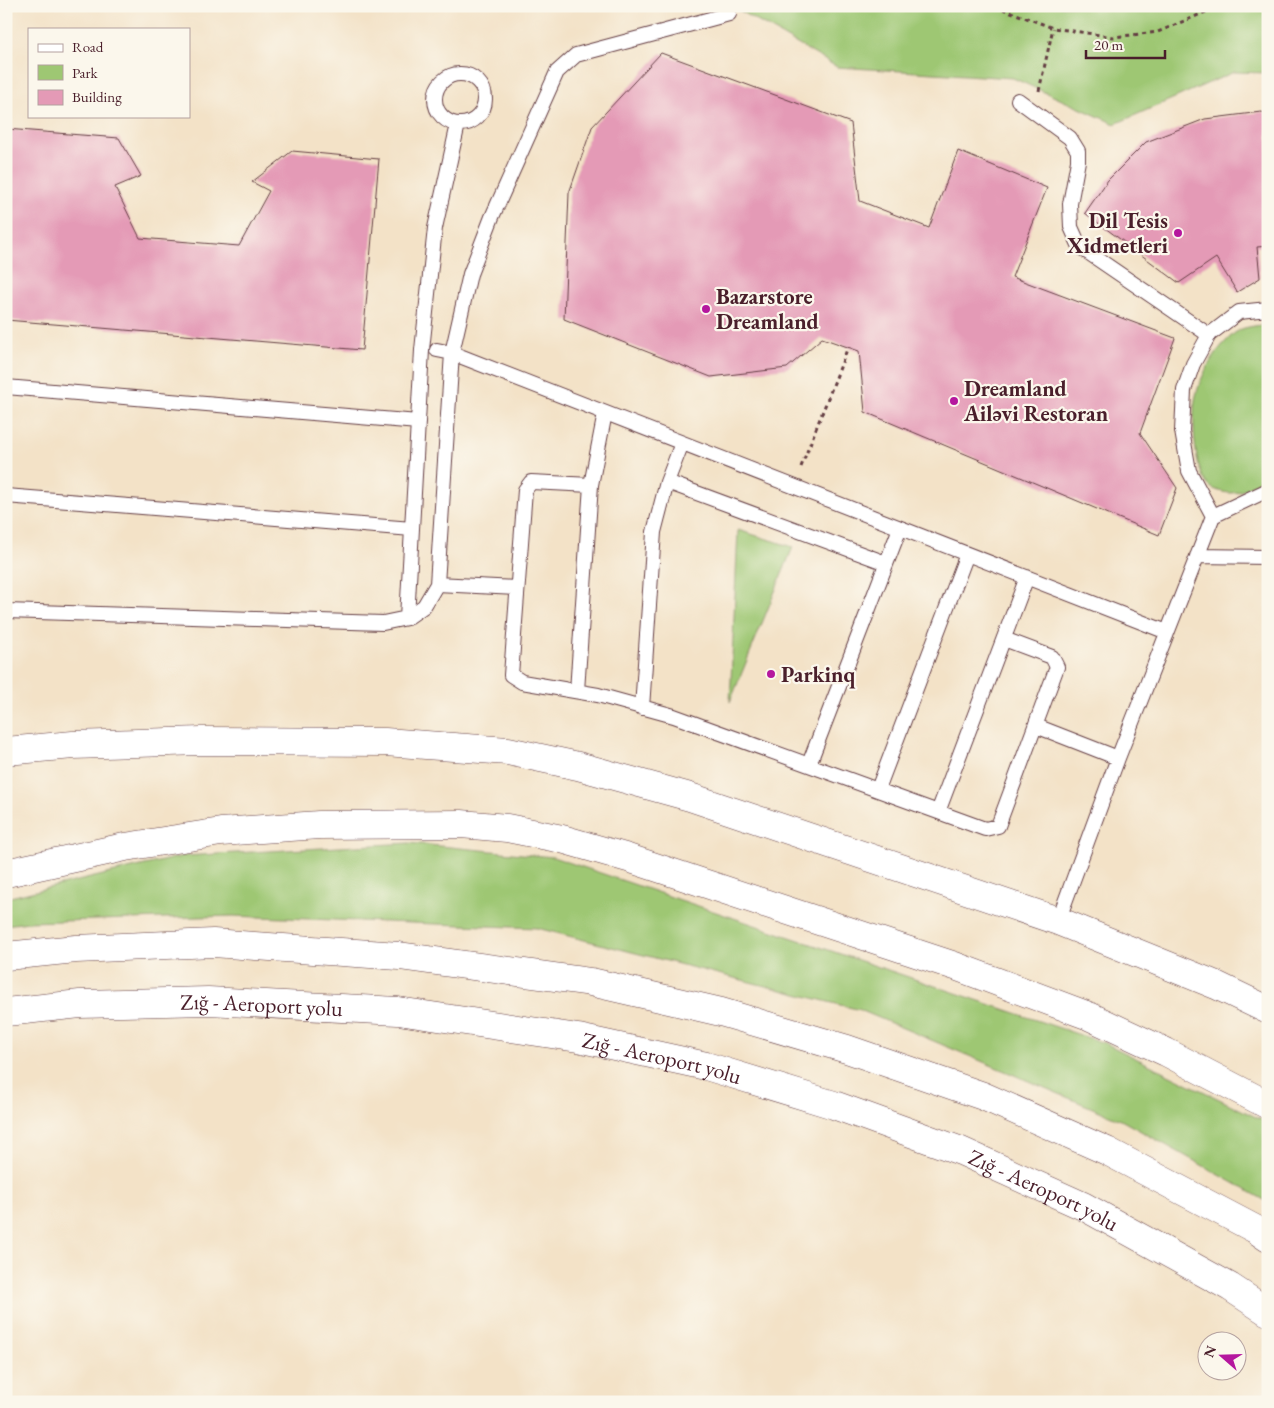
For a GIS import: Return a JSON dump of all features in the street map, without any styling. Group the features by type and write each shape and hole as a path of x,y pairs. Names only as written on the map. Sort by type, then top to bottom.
{"main road":[{"path":"6,751 73,744 211,741 385,742 508,751 578,766 690,797 1058,921 1216,984 1268,1010"},
{"path":"6,873 126,847 221,832 319,825 461,824 507,828 562,839 628,858 964,970 1089,1016 1166,1052 1268,1105"},
{"path":"6,956 76,949 213,943 399,956 590,982 721,1012 829,1044 983,1096 1107,1151 1268,1238"},
{"name":"Zığ - Aeroport yolu","path":"6,1012 80,1004 208,1001 398,1011 578,1038 706,1066 834,1105 962,1151 1083,1206 1230,1287 1268,1312"}],"lane":[{"path":"6,611 383,624 407,618 424,606 437,584 452,353 470,274 492,217 557,72 576,55 728,14"},
{"path":"1018,100 1070,138 1078,151 1070,204 1071,227 1080,246 1209,335"},
{"path":"407,618 422,350 435,228 458,124"},
{"path":"1213,516 1189,471 1182,431 1184,390 1193,364 1209,335 1239,312 1267,309"},
{"path":"437,350 452,353 1167,632"},
{"path":"6,387 418,422"},
{"path":"576,692 592,485 605,413"},
{"path":"642,708 654,532 667,482 682,443"},
{"path":"592,485 531,482 525,490 511,675 522,682 598,695 674,716 985,829 998,826 1057,667 1052,657 1004,639"},
{"path":"667,482 886,563"},
{"path":"1058,921 1118,758 1213,516 1268,490"},
{"path":"6,496 412,529"},
{"path":"809,764 900,528"},
{"path":"878,789 967,554"},
{"path":"1197,556 1268,557"},
{"path":"938,812 1027,578"},
{"path":"437,584 517,588"},
{"path":"1036,726 1118,758"}],"path":[{"path":"995,6 1053,28 1114,37 1158,32 1220,6"},
{"path":"1034,111 1053,28"},
{"path":"794,487 848,347"}],"green space":[{"path":"731,6 1268,6 1268,73 1234,72 1115,124 1013,78 837,67"},
{"path":"1268,326 1268,474 1241,491 1222,492 1209,486 1204,479 1197,458 1194,420 1197,390 1211,361 1231,336 1247,327"},
{"path":"738,530 793,547 730,702"},
{"path":"409,843 553,857 1107,1044 1268,1123 1268,1202 1121,1120 860,1010 537,928 233,916 28,922 6,925 6,898 183,856"}],"building":[{"path":"661,53 851,123 860,201 929,228 958,151 1047,188 1012,277 1175,338 1140,433 1177,488 1159,535 865,412 859,351 822,338 787,368 711,377 564,319 569,193 592,127"},
{"path":"1261,112 1268,113 1268,246 1257,247 1260,278 1237,292 1216,258 1179,283 1085,213 1108,180 1146,142 1205,119"},
{"path":"6,129 119,138 141,176 115,187 140,238 239,246 269,191 252,182 292,151 379,159 362,350 6,320"}],"place":[{"name":"Dil Tesis Xidmetleri","path":"1178,233"},
{"name":"Bazarstore Dreamland","path":"706,309"},
{"name":"Dreamland Ailəvi Restoran","path":"954,401"},
{"name":"Parkinq","path":"771,674"}]}
